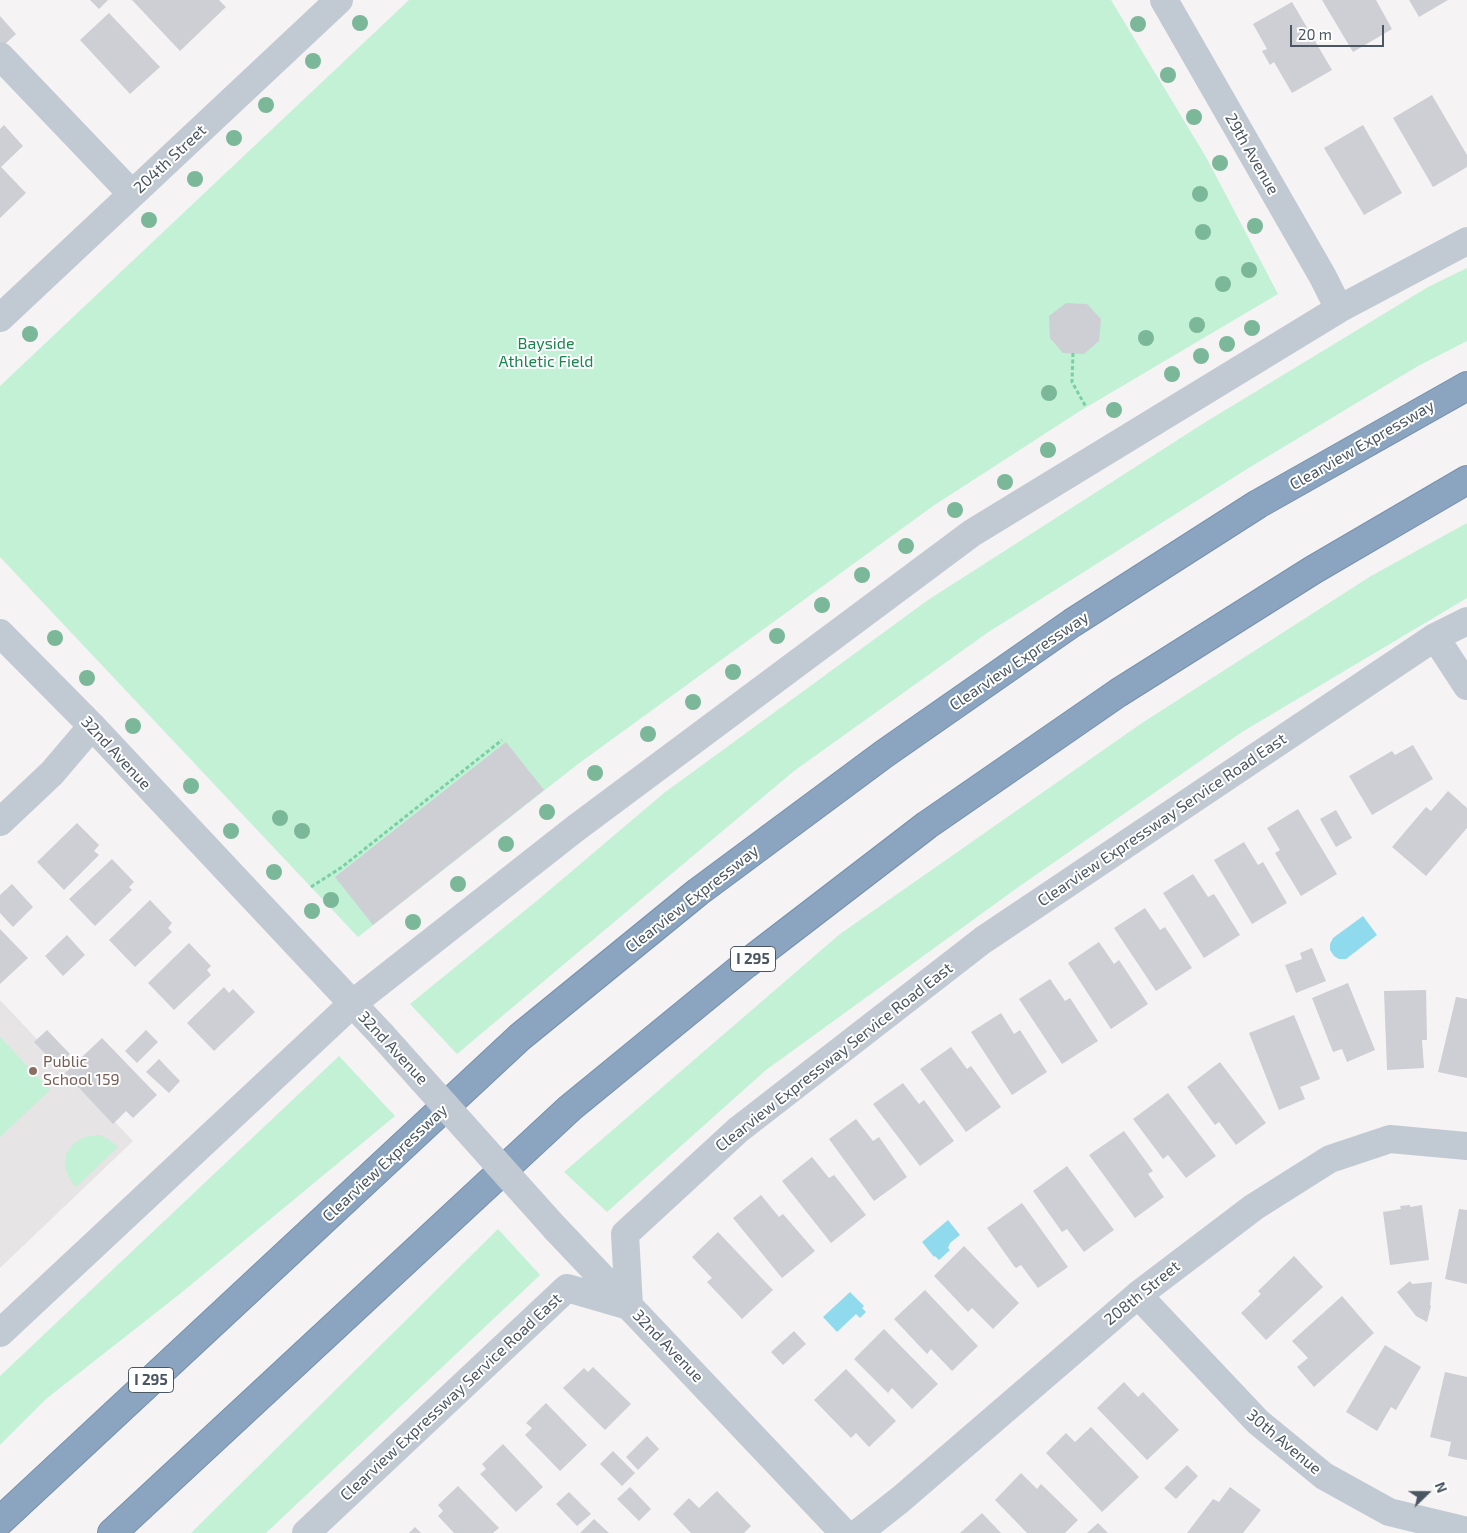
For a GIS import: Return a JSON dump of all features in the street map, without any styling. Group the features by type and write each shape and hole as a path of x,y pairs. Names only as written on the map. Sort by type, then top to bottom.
{"highway":[{"name":"Clearview Expressway","path":"0,1522 36,1486 520,1037 698,892 884,754 1072,624 1258,504 1467,386"},
{"name":"I 295","path":"112,1533 570,1108 754,958 927,825 1118,693 1313,570 1467,480"},
{"path":"0,1516 36,1486"}],"street":[{"name":"204th Street","path":"0,318 339,0"},
{"name":"29th Avenue","path":"1164,0 1323,277 1339,309"},
{"path":"0,56 132,194"},
{"path":"0,1333 352,1004 576,828 972,533 1339,309 1467,241"},
{"name":"Clearview Expressway Service Road East","path":"306,1533 567,1288 630,1306 625,1234 738,1130 983,940 1435,636 1467,621"},
{"name":"32nd Avenue","path":"0,633 92,726 382,1035 555,1228 844,1533"},
{"path":"1435,636 1467,686"},
{"path":"0,822 52,773 92,726"},
{"name":"208th Street","path":"858,1533 901,1499 1138,1295 1254,1206 1330,1159 1390,1139 1467,1146"},
{"name":"30th Avenue","path":"1138,1295 1258,1422 1324,1476 1390,1512 1467,1531"}],"path":[{"path":"1074,353 1072,382 1086,408"},
{"path":"311,887 342,867 502,740"}],"shaded area":[{"name":"Public School 159","path":"0,1000 133,1141 0,1268"}],"green space":[{"name":"Bayside Athletic Field","path":"409,0 1111,0 1206,157 1278,294 1080,411 933,506 578,764 358,937 0,557 0,386"},
{"path":"1467,268 1467,341 1418,366 1247,469 987,633 794,771 457,1054 410,1004 539,899 664,793 928,600 1204,423 1428,287"},
{"path":"1467,523 1467,598 1242,732 1017,888 766,1070 607,1212 564,1172 840,934 1142,723 1371,576"},
{"path":"0,1037 50,1090 0,1137"},
{"path":"339,1056 395,1116 181,1293 46,1399 0,1445 0,1376"},
{"path":"99,1135 118,1147 76,1187 69,1178 65,1167 66,1154 80,1139"},
{"path":"498,1229 540,1275 266,1533 191,1533"}],"water":[{"path":"1363,916 1377,935 1346,959 1339,959 1334,956 1330,950 1333,938"},
{"path":"948,1220 960,1235 950,1243 948,1248 950,1250 939,1260 934,1257 922,1242"},
{"path":"850,1292 864,1306 862,1308 866,1312 860,1318 856,1314 837,1332 823,1317"}],"building":[{"path":"90,0 108,0 99,9"},
{"path":"132,0 219,0 226,7 180,51"},
{"path":"1322,0 1376,0 1392,29 1353,52"},
{"path":"1409,0 1448,0 1419,17"},
{"path":"1292,2 1332,70 1292,93 1274,62 1270,65 1262,51 1267,49 1253,24"},
{"path":"109,13 160,67 130,94 80,40"},
{"path":"0,16 16,34 3,46 0,42"},
{"path":"1432,95 1467,155 1467,167 1433,187 1393,118"},
{"path":"4,125 23,146 1,167 26,193 0,218 0,129"},
{"path":"1363,125 1402,193 1364,215 1324,148"},
{"path":"1066,303 1087,304 1101,319 1099,341 1084,354 1063,353 1050,338 1049,316"},
{"path":"506,742 544,790 373,925 335,877"},
{"path":"1413,745 1433,779 1372,815 1349,776 1392,751 1395,755"},
{"path":"1448,791 1467,808 1467,828 1426,876 1392,847 1426,807 1431,811"},
{"path":"1298,809 1337,874 1301,896 1275,853 1280,850 1267,828"},
{"path":"1336,810 1352,838 1336,847 1320,819"},
{"path":"77,823 99,845 94,851 99,855 64,890 37,862"},
{"path":"1244,842 1258,865 1263,862 1287,903 1252,924 1214,860"},
{"path":"112,859 134,882 129,887 132,890 95,926 69,899"},
{"path":"1193,874 1208,897 1214,894 1240,935 1204,958 1163,893"},
{"path":"12,884 33,907 13,927 0,913 0,895"},
{"path":"150,900 172,923 168,928 172,932 135,967 109,940"},
{"path":"1145,908 1160,930 1165,927 1192,968 1156,991 1114,928"},
{"path":"0,929 28,958 0,984"},
{"path":"67,935 85,955 63,976 45,956"},
{"path":"1099,942 1114,964 1119,960 1148,1004 1111,1029 1068,963"},
{"path":"189,943 211,966 207,970 211,975 174,1010 148,983"},
{"path":"1312,948 1326,981 1296,993 1285,965 1302,959 1300,953"},
{"path":"1050,979 1065,1001 1070,998 1098,1041 1062,1064 1019,999"},
{"path":"1348,983 1375,1050 1347,1062 1342,1049 1333,1052 1312,998"},
{"path":"224,987 229,993 233,989 255,1012 214,1051 187,1023"},
{"path":"1426,990 1427,1040 1422,1040 1424,1068 1387,1070 1384,991"},
{"path":"1456,997 1467,999 1467,1078 1438,1072"},
{"path":"1001,1013 1014,1034 1020,1030 1047,1072 1012,1095 971,1032"},
{"path":"1294,1015 1320,1079 1300,1087 1305,1099 1279,1110 1249,1033"},
{"path":"47,1030 70,1054 58,1067 34,1042"},
{"path":"146,1030 158,1042 137,1063 125,1051"},
{"path":"102,1038 157,1095 133,1118 126,1111 113,1124 65,1073"},
{"path":"951,1047 967,1069 971,1066 1001,1107 966,1132 920,1069"},
{"path":"159,1059 180,1081 169,1093 146,1072"},
{"path":"1220,1062 1266,1123 1236,1145 1219,1122 1215,1125 1187,1087"},
{"path":"903,1083 919,1104 924,1100 954,1141 920,1166 873,1104"},
{"path":"1168,1093 1216,1156 1186,1178 1168,1155 1163,1159 1133,1119"},
{"path":"856,1119 873,1141 879,1137 907,1177 874,1201 829,1139"},
{"path":"1124,1131 1153,1171 1148,1174 1164,1197 1135,1218 1089,1155"},
{"path":"812,1157 829,1178 834,1175 866,1215 831,1243 782,1181"},
{"path":"1067,1166 1114,1230 1084,1252 1067,1229 1062,1232 1033,1191"},
{"path":"761,1195 779,1217 783,1214 815,1251 782,1278 733,1218"},
{"path":"1022,1203 1068,1267 1038,1288 1021,1265 1016,1268 1014,1266 987,1228"},
{"path":"1410,1205 1410,1207 1422,1205 1429,1260 1390,1265 1383,1212 1401,1209 1400,1206"},
{"path":"1459,1209 1467,1210 1467,1284 1445,1279"},
{"path":"718,1232 773,1290 742,1319 707,1282 712,1278 692,1257"},
{"path":"964,1246 1019,1303 993,1329 972,1308 968,1312 934,1276"},
{"path":"1294,1256 1323,1287 1266,1340 1241,1313 1261,1294 1258,1291"},
{"path":"1410,1281 1412,1284 1432,1282 1431,1306 1427,1322 1416,1316 1397,1292"},
{"path":"925,1290 978,1346 952,1371 931,1349 927,1354 894,1319"},
{"path":"1342,1296 1374,1333 1314,1387 1297,1367 1308,1358 1292,1341"},
{"path":"884,1329 938,1384 912,1409 892,1388 888,1393 854,1359"},
{"path":"794,1331 806,1344 783,1365 771,1352"},
{"path":"1385,1345 1421,1367 1396,1410 1391,1407 1377,1431 1346,1412"},
{"path":"593,1367 631,1404 605,1430 563,1388 584,1368 588,1372"},
{"path":"846,1369 896,1421 869,1447 856,1433 851,1438 814,1400"},
{"path":"1445,1372 1467,1377 1467,1460 1448,1456 1451,1442 1430,1437"},
{"path":"1124,1382 1138,1397 1143,1392 1179,1430 1147,1460 1097,1408"},
{"path":"546,1403 587,1445 560,1471 525,1435 532,1428 526,1423"},
{"path":"1091,1427 1139,1477 1102,1512 1046,1453 1066,1433 1075,1442"},
{"path":"647,1436 659,1449 638,1470 626,1457"},
{"path":"503,1444 543,1487 516,1512 480,1474 486,1469 482,1464"},
{"path":"613,1451 635,1473 622,1486 600,1464"},
{"path":"1187,1465 1198,1476 1176,1499 1164,1488"},
{"path":"1021,1473 1037,1489 1041,1484 1078,1520 1065,1533 1027,1533 995,1500"},
{"path":"458,1486 499,1528 493,1533 454,1533 438,1516 443,1511 438,1505"},
{"path":"630,1487 651,1509 639,1521 617,1499"},
{"path":"1230,1487 1261,1510 1243,1533 1187,1533 1213,1499 1219,1502"},
{"path":"717,1491 751,1526 744,1533 691,1533 673,1514 689,1498 699,1508"},
{"path":"569,1492 591,1514 577,1526 556,1504"},
{"path":"982,1513 1001,1533 960,1533"},
{"path":"594,1519 609,1533 580,1533"},
{"path":"1098,1523 1108,1533 1087,1533"},
{"path":"415,1527 421,1533 409,1533"}],"place":[{"name":"Public School 159","path":"33,1071"}]}
